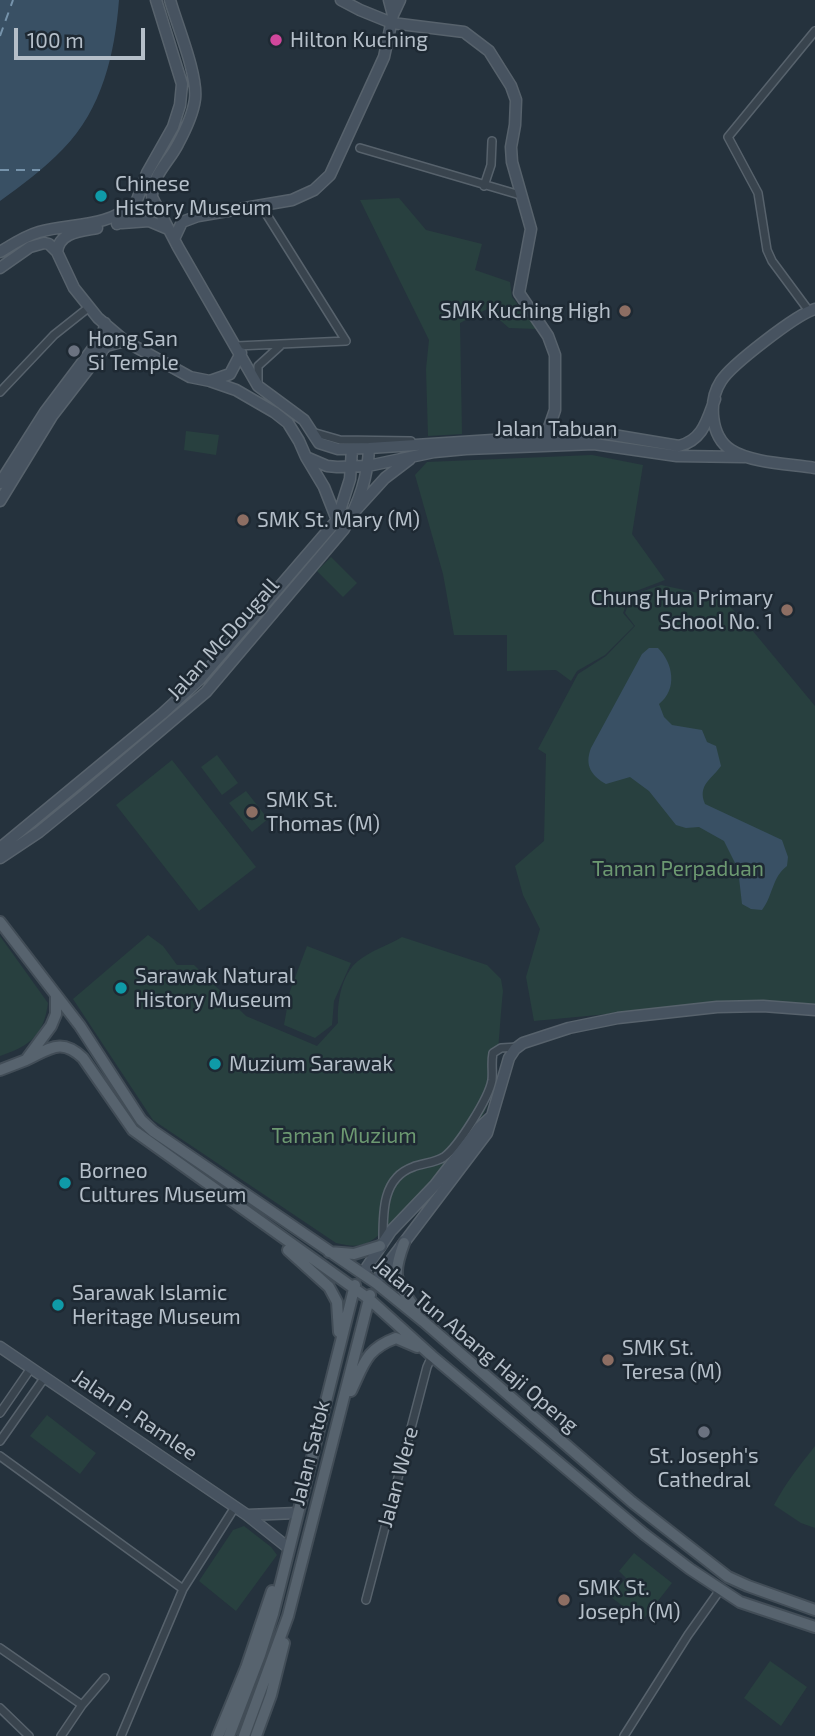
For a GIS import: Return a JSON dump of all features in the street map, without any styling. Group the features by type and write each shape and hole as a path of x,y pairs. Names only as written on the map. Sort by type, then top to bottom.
{"main road":[{"path":"0,252 25,237 103,221 115,216 132,203 141,189 173,127 180,105 182,83 156,0"},
{"path":"170,0 196,97 177,146 157,175 152,197 258,386"},
{"path":"341,0 359,10 393,19 464,32 489,51 511,86 516,100 511,147 513,169 531,229 519,293 548,336 555,355 555,410 546,436"},
{"path":"389,0 393,19"},
{"path":"171,234 182,222 198,216 300,197 314,190 330,175 384,57 400,0"},
{"path":"117,224 132,212 141,189"},
{"path":"57,252 61,240 74,233 117,224 149,221 171,234"},
{"path":"61,228 74,233"},
{"path":"0,268 30,247 49,244 57,252 74,288 88,308 125,341 190,377 211,381 246,396 288,423 324,487 337,520"},
{"name":"Jalan Tabuan","path":"258,386 304,420 319,443 338,449 422,446 601,433 679,446 688,444 700,435 721,380 731,369 812,310"},
{"path":"0,483 45,412 103,335 106,323"},
{"path":"0,501 52,416 106,346 125,341"},
{"path":"211,381 230,374 239,350"},
{"path":"715,399 712,418 716,432 729,449 744,457"},
{"name":"Jalan Tabuan","path":"306,457 327,466 368,466 413,456 466,449 593,444 677,456 744,457 815,468"},
{"name":"Jalan McDougall","path":"0,858 39,832 206,692 344,529 354,513 368,466 369,448"},
{"name":"Jalan McDougall","path":"0,848 162,714 200,679 337,520 348,488 352,449"},
{"path":"354,513 385,478 413,456"},
{"name":"Jalan Tun Abang Haji Openg","path":"0,922 80,1026 147,1126 376,1283 599,1474 728,1577 815,1610"},
{"path":"26,1060 51,1027 56,1014 56,997"},
{"path":"376,1283 487,1133 509,1058 523,1042 569,1028 618,1018 717,1007 763,1006 815,1010"},
{"name":"Jalan Tun Abang Haji Openg","path":"0,1070 54,1047 63,1045 73,1049 83,1058 133,1130 369,1299 432,1356 635,1526 740,1602 815,1628"},
{"path":"353,1288 382,1243 435,1185 479,1128 491,1117"},
{"path":"257,1220 329,1287 337,1302 339,1349"},
{"path":"327,1251 354,1254 382,1243"},
{"path":"404,1243 395,1267 396,1276 423,1321"},
{"name":"Jalan Satok","path":"256,1736 271,1695 288,1616 369,1299 376,1283"},
{"name":"Jalan Satok","path":"229,1736 248,1689 272,1614 353,1288"},
{"path":"340,1416 367,1357 376,1346 396,1338 432,1356"},
{"name":"Jalan P. Ramlee","path":"0,1347 247,1515 286,1546"},
{"path":"247,1515 297,1513"},
{"name":"Jalan Satok","path":"218,1736 246,1668 292,1531"},
{"name":"Jalan Satok","path":"244,1736 288,1616"}],"street":[{"path":"812,310 772,261 767,250 758,193 728,137 815,31"},
{"path":"484,186 491,164 492,141"},
{"path":"360,148 520,195"},
{"path":"239,350 345,341 260,204"},
{"path":"0,392 54,335 88,308"},
{"path":"258,386 258,366 281,345"},
{"path":"312,432 340,440 417,441 422,446"},
{"path":"382,1243 382,1209 389,1189 400,1174 443,1157 452,1149 490,1089 493,1054 501,1048 518,1046"},
{"name":"Jalan Were","path":"366,1600 432,1356"},
{"path":"0,1413 31,1368"},
{"path":"0,1441 45,1377"},
{"path":"0,1456 183,1589"},
{"path":"121,1736 183,1589 235,1507"},
{"path":"624,1736 720,1590"},
{"path":"0,1648 82,1705"},
{"path":"61,1736 105,1678"},
{"path":"0,1708 29,1736"}],"green space":[{"path":"399,198 426,230 482,244 475,270 510,282 512,297 537,329 509,328 487,309 460,323 462,434 428,436 426,369 429,340 360,200"},
{"path":"186,431 219,435 216,455 184,450"},
{"path":"592,455 643,465 632,534 665,580 631,593 623,613 634,626 605,655 577,671 571,681 556,670 507,671 507,635 454,635 443,574 415,475 427,462"},
{"path":"331,557 357,583 343,597 317,571"},
{"name":"Taman Perpaduan","path":"661,585 722,598 815,706 815,1007 724,1003 534,1021 526,977 540,929 523,895 515,866 544,841 546,754 538,749 578,674 606,656 635,626 625,613 632,595"},
{"path":"217,755 238,783 222,795 201,767"},
{"path":"172,760 256,867 199,911 116,805"},
{"path":"246,791 268,819 252,832 229,803"},
{"name":"Taman Muzium","path":"148,935 163,946 177,965 194,965 246,1016 317,1046 338,1023 341,990 352,967 368,954 402,937 487,965 501,979 503,991 496,1065 487,1107 451,1159 413,1203 378,1236 363,1245 336,1243 153,1120 73,999"},
{"path":"0,936 48,1003 43,1023 34,1037 20,1048 0,1056"},
{"path":"307,946 351,963 334,1001 332,1025 315,1038 284,1025 290,991"},
{"path":"47,1415 96,1453 80,1474 30,1436"},
{"path":"815,1446 815,1528 801,1523 774,1505"},
{"path":"244,1526 277,1555 236,1611 199,1581 233,1530"},
{"path":"634,1553 672,1583 642,1621 611,1597 626,1578 619,1571"},
{"path":"770,1661 807,1687 781,1726 744,1698"}],"water":[{"path":"0,0 119,0 110,60 88,117 56,156 0,201"},
{"path":"649,648 658,648 670,668 669,691 659,704 664,717 672,725 702,730 707,742 716,746 721,766 704,787 705,804 782,840 788,857 787,866 778,876 762,910 751,909 742,904 738,869 724,841 699,827 686,828 676,825 649,791 630,777 606,784 591,770 588,760 591,748 642,654"}],"ferry route":[{"path":"0,36 13,0"},
{"path":"0,170 40,170"}],"place":[{"name":"Hilton Kuching","path":"276,40"},
{"name":"Chinese History Museum","path":"101,196"},
{"name":"SMK Kuching High","path":"625,311"},
{"name":"Hong San Si Temple","path":"74,351"},
{"name":"SMK St. Mary (M)","path":"243,520"},
{"name":"Chung Hua Primary School No. 1","path":"787,610"},
{"name":"SMK St. Thomas (M)","path":"252,812"},
{"name":"Sarawak Natural History Museum","path":"121,988"},
{"name":"Muzium Sarawak","path":"215,1064"},
{"name":"Borneo Cultures Museum","path":"65,1183"},
{"name":"Sarawak Islamic Heritage Museum","path":"58,1305"},
{"name":"SMK St. Teresa (M)","path":"608,1360"},
{"name":"St. Joseph's Cathedral","path":"704,1432"},
{"name":"SMK St. Joseph (M)","path":"564,1600"}]}
